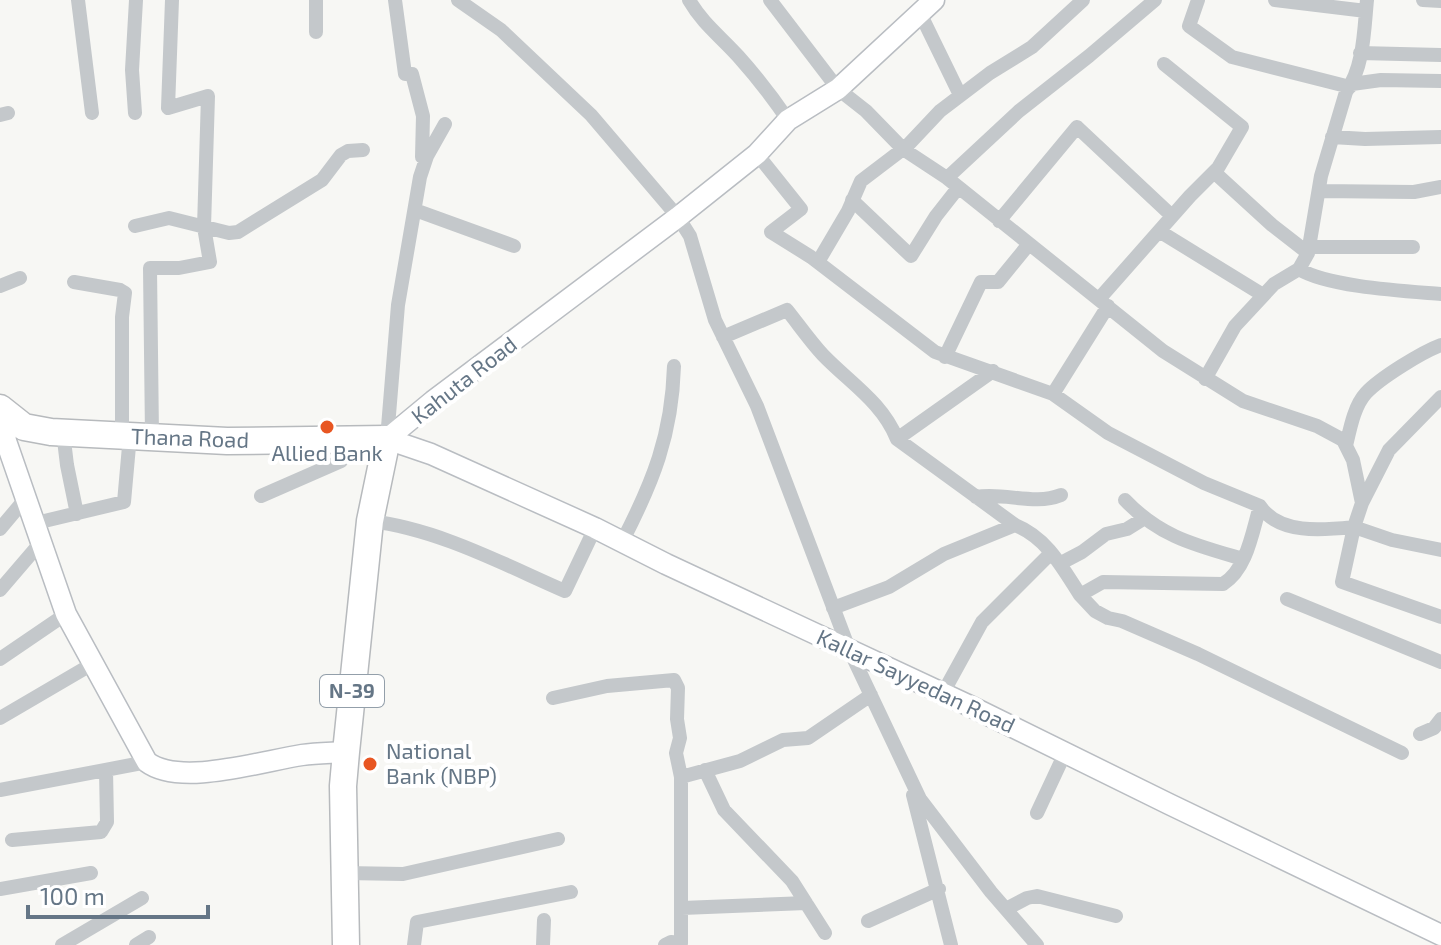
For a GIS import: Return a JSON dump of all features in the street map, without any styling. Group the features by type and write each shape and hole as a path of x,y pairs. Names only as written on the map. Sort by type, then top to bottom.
{"highway":[{"name":"Thana Road","path":"3,421 63,432 227,441 387,439"},
{"name":"N-39","path":"346,945 343,786 370,521 387,439"}],"main road":[{"name":"Kahuta Road","path":"387,439 757,154 788,120 838,89 927,6"},
{"path":"3,421 66,614 147,762 162,771 211,771 303,755 346,752"},
{"name":"Kallar Sayyedan Road","path":"387,439 431,454 595,528 943,693 1434,937"}],"street":[{"path":"78,0 92,113"},
{"path":"135,113 132,70 136,0"},
{"path":"0,590 39,532 77,514 124,502 135,435 150,268 179,268 210,262 204,227 208,96 168,108 172,0"},
{"path":"316,0 316,32"},
{"path":"387,439 398,305 424,139 423,116 412,74 405,74 395,0"},
{"path":"458,0 501,30 591,115 678,217 690,236 709,307 757,406 849,649 908,775 920,799 1037,945"},
{"path":"689,0 701,20 768,91 788,120"},
{"path":"770,0 838,89 866,111 903,149 952,183 1163,351 1243,401 1317,426 1343,440 1353,460 1362,503"},
{"path":"818,262 848,211 861,181 903,149 940,111 1032,47 1083,0"},
{"path":"852,200 911,256 952,183 1019,111 1155,0"},
{"path":"1198,0 1189,26 1232,57 1351,86 1381,80 1441,81"},
{"path":"1205,379 1235,326 1263,295 1299,269 1308,250 1332,137 1360,53 1367,5 1275,0"},
{"path":"1423,0 1441,1"},
{"path":"927,6 960,95"},
{"path":"1360,53 1441,55"},
{"path":"1053,394 1103,303 1159,231 1214,172 1242,127 1164,64"},
{"path":"420,177 427,156 445,124"},
{"path":"999,221 1077,127 1172,216"},
{"path":"1332,137 1441,137"},
{"path":"135,226 169,218 229,233 238,232 322,180 341,155 363,150"},
{"path":"757,154 801,209 771,232 818,262 922,343 945,357 1053,394 1108,433 1204,483 1260,506 1265,514 1309,530 1354,527 1392,540 1441,550"},
{"path":"1214,172 1272,225 1308,250 1413,247"},
{"path":"1319,191 1414,192 1441,187"},
{"path":"415,210 514,246"},
{"path":"1159,231 1263,295"},
{"path":"945,357 981,282 998,282 1029,244"},
{"path":"1299,269 1311,276 1349,283 1441,294"},
{"path":"0,286 20,278"},
{"path":"74,282 125,293 122,317 135,435"},
{"path":"723,337 787,310 823,354 875,402 890,422 897,439 1015,525 1028,530 1056,558 1080,595 1095,611 1198,654 1402,753"},
{"path":"1346,446 1355,413 1365,394 1409,362 1441,345"},
{"path":"622,542 653,477 673,401 674,366"},
{"path":"897,439 993,371"},
{"path":"1441,397 1389,450 1362,503 1342,582 1441,617"},
{"path":"63,432 77,514"},
{"path":"261,496 341,461 344,438"},
{"path":"976,497 993,494 1041,501 1061,495"},
{"path":"0,529 26,498"},
{"path":"1125,500 1143,519 1187,543 1243,559"},
{"path":"1080,595 1103,582 1223,584 1234,577 1243,559 1260,506"},
{"path":"943,693 982,622 1056,558 1082,552 1106,534 1127,529 1143,519"},
{"path":"370,521 422,533 478,552 565,591 595,528"},
{"path":"833,608 889,587 944,554 1015,525"},
{"path":"1287,599 1441,662"},
{"path":"0,659 66,614"},
{"path":"0,718 94,663"},
{"path":"553,698 607,686 674,680 678,688 680,738 676,753 681,777 682,908 687,944 671,942 665,945"},
{"path":"681,777 740,761 783,740 808,738 871,695"},
{"path":"1420,734 1434,728 1441,719"},
{"path":"1037,813 1065,753"},
{"path":"0,790 147,762"},
{"path":"12,840 101,832 107,822 106,770"},
{"path":"705,770 724,810 771,857 825,933"},
{"path":"908,775 951,945"},
{"path":"345,873 403,874 558,839"},
{"path":"0,889 72,879 91,873"},
{"path":"868,921 939,889"},
{"path":"414,945 417,922 571,892"},
{"path":"1006,909 1027,898 1048,897 1116,916"},
{"path":"62,945 142,898"},
{"path":"682,908 806,903"},
{"path":"543,945 544,920"}],"place":[{"name":"Allied Bank","path":"327,427"},
{"name":"National Bank (NBP)","path":"370,764"}]}
